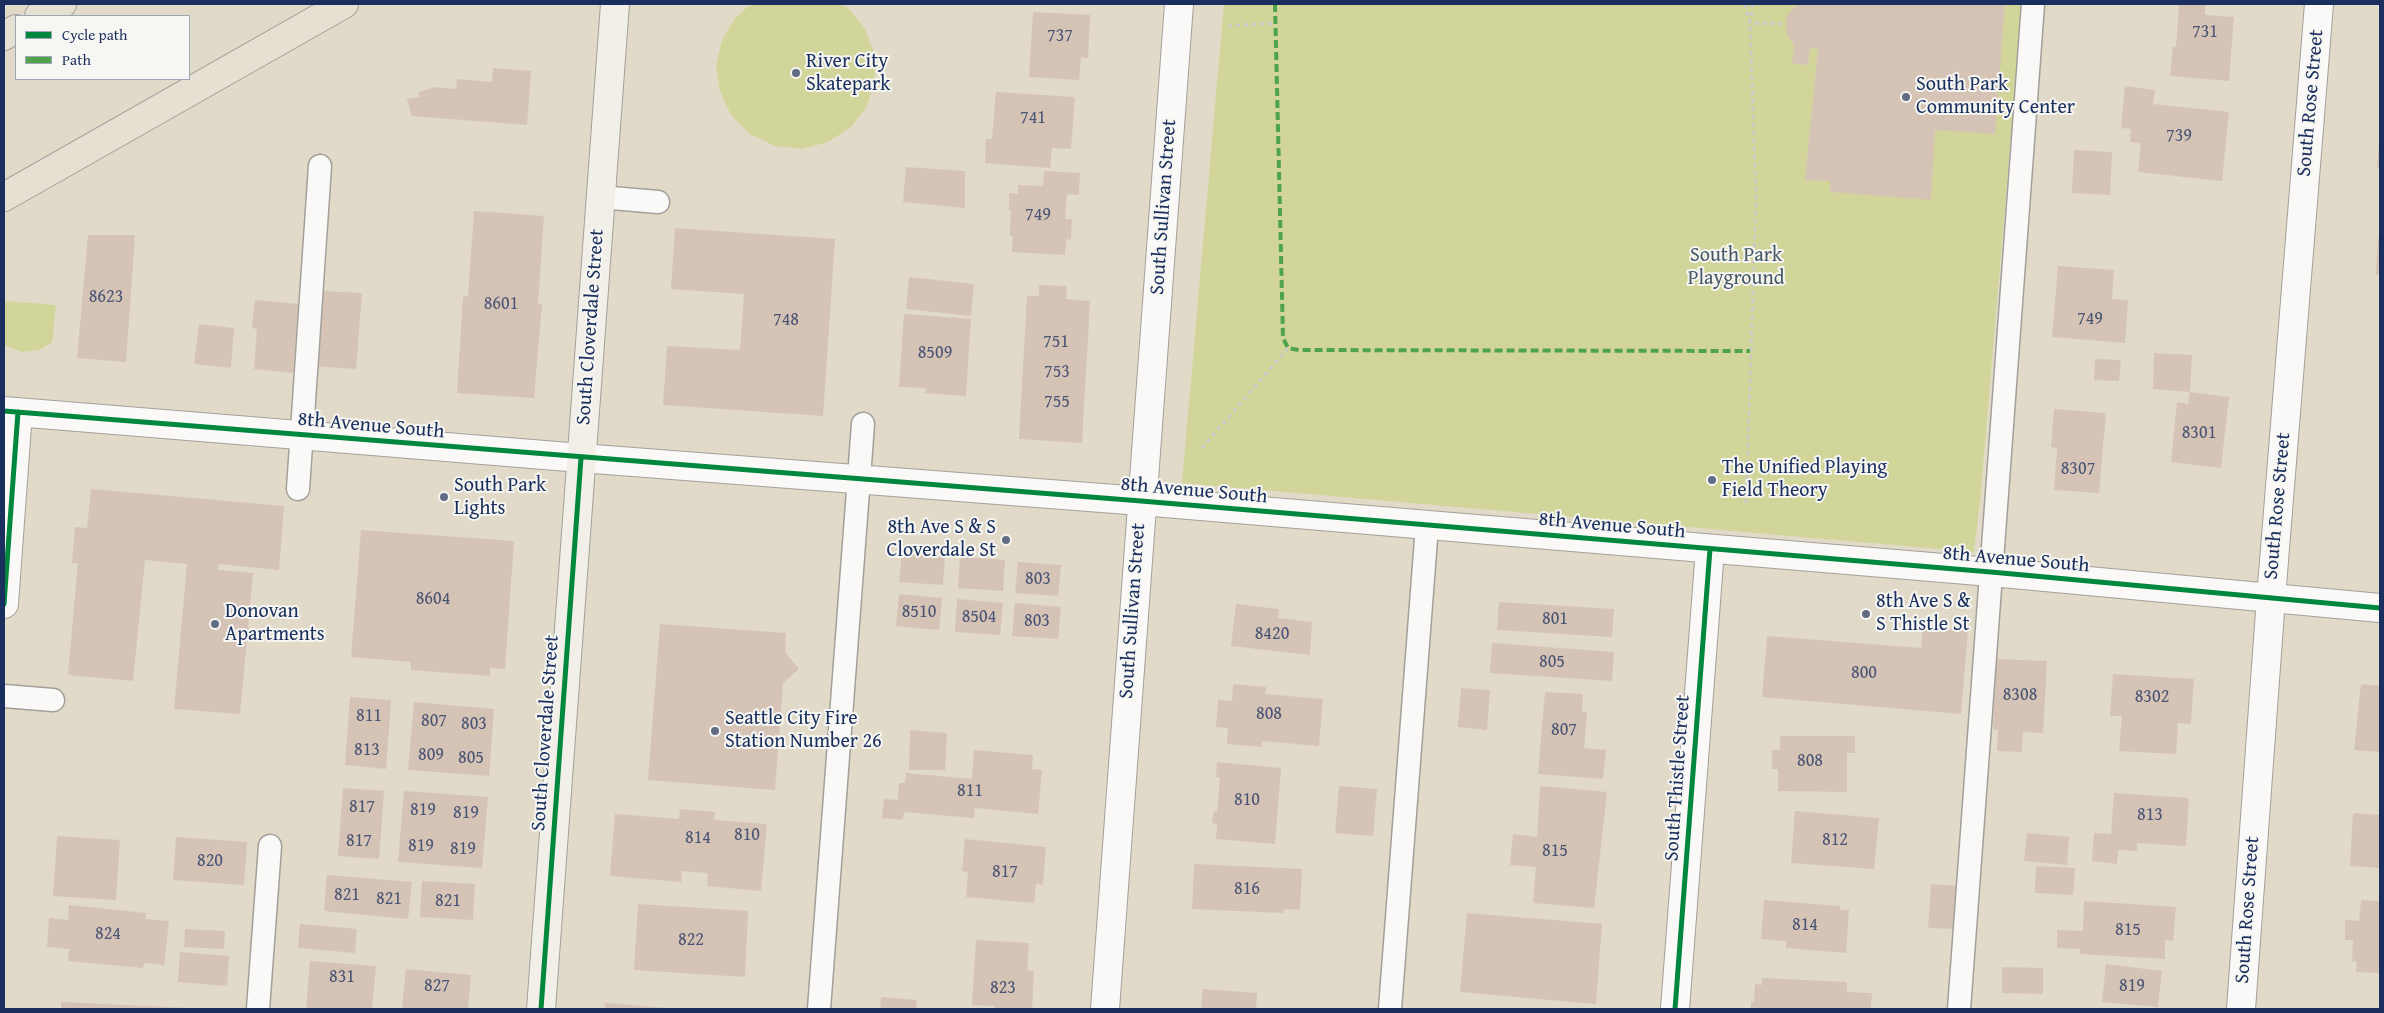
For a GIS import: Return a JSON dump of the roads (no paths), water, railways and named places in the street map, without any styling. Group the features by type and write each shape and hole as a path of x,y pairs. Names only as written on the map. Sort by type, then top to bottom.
{"highway":[{"path":"41,15 62,4"},
{"path":"4,197 344,4"},
{"path":"4,36 15,30"}],"main road":[{"name":"South Cloverdale Street","path":"541,1009 615,4"}],"street":[{"name":"South Sullivan Street","path":"1105,1009 1179,4"},
{"name":"South Rose Street","path":"2241,1009 2270,598 2319,4"},
{"name":"8th Avenue South","path":"11,411 1991,572 2380,608"},
{"path":"4,604 11,411"},
{"name":"South Thistle Street","path":"1675,1009 1710,549"}],"lane":[{"path":"1959,1009 2033,4"},
{"path":"298,490 320,166"},
{"path":"600,197 658,202"},
{"path":"819,1009 863,424"},
{"path":"1390,1009 1427,526"},
{"path":"4,696 53,700"},
{"path":"258,1009 270,846"}],"place":[{"name":"River City Skatepark","path":"796,73"},
{"name":"South Park Community Center","path":"1906,97"},
{"name":"The Unified Playing Field Theory","path":"1712,480"},
{"name":"South Park Lights","path":"444,497"},
{"name":"8th Ave S & S Cloverdale St","path":"1006,540"},
{"name":"8th Ave S & S Thistle St","path":"1866,614"},
{"name":"Donovan Apartments","path":"215,624"},
{"name":"Seattle City Fire Station Number 26","path":"715,731"}],"park label":[{"name":"South Park Playground","path":"1736,268"}]}
